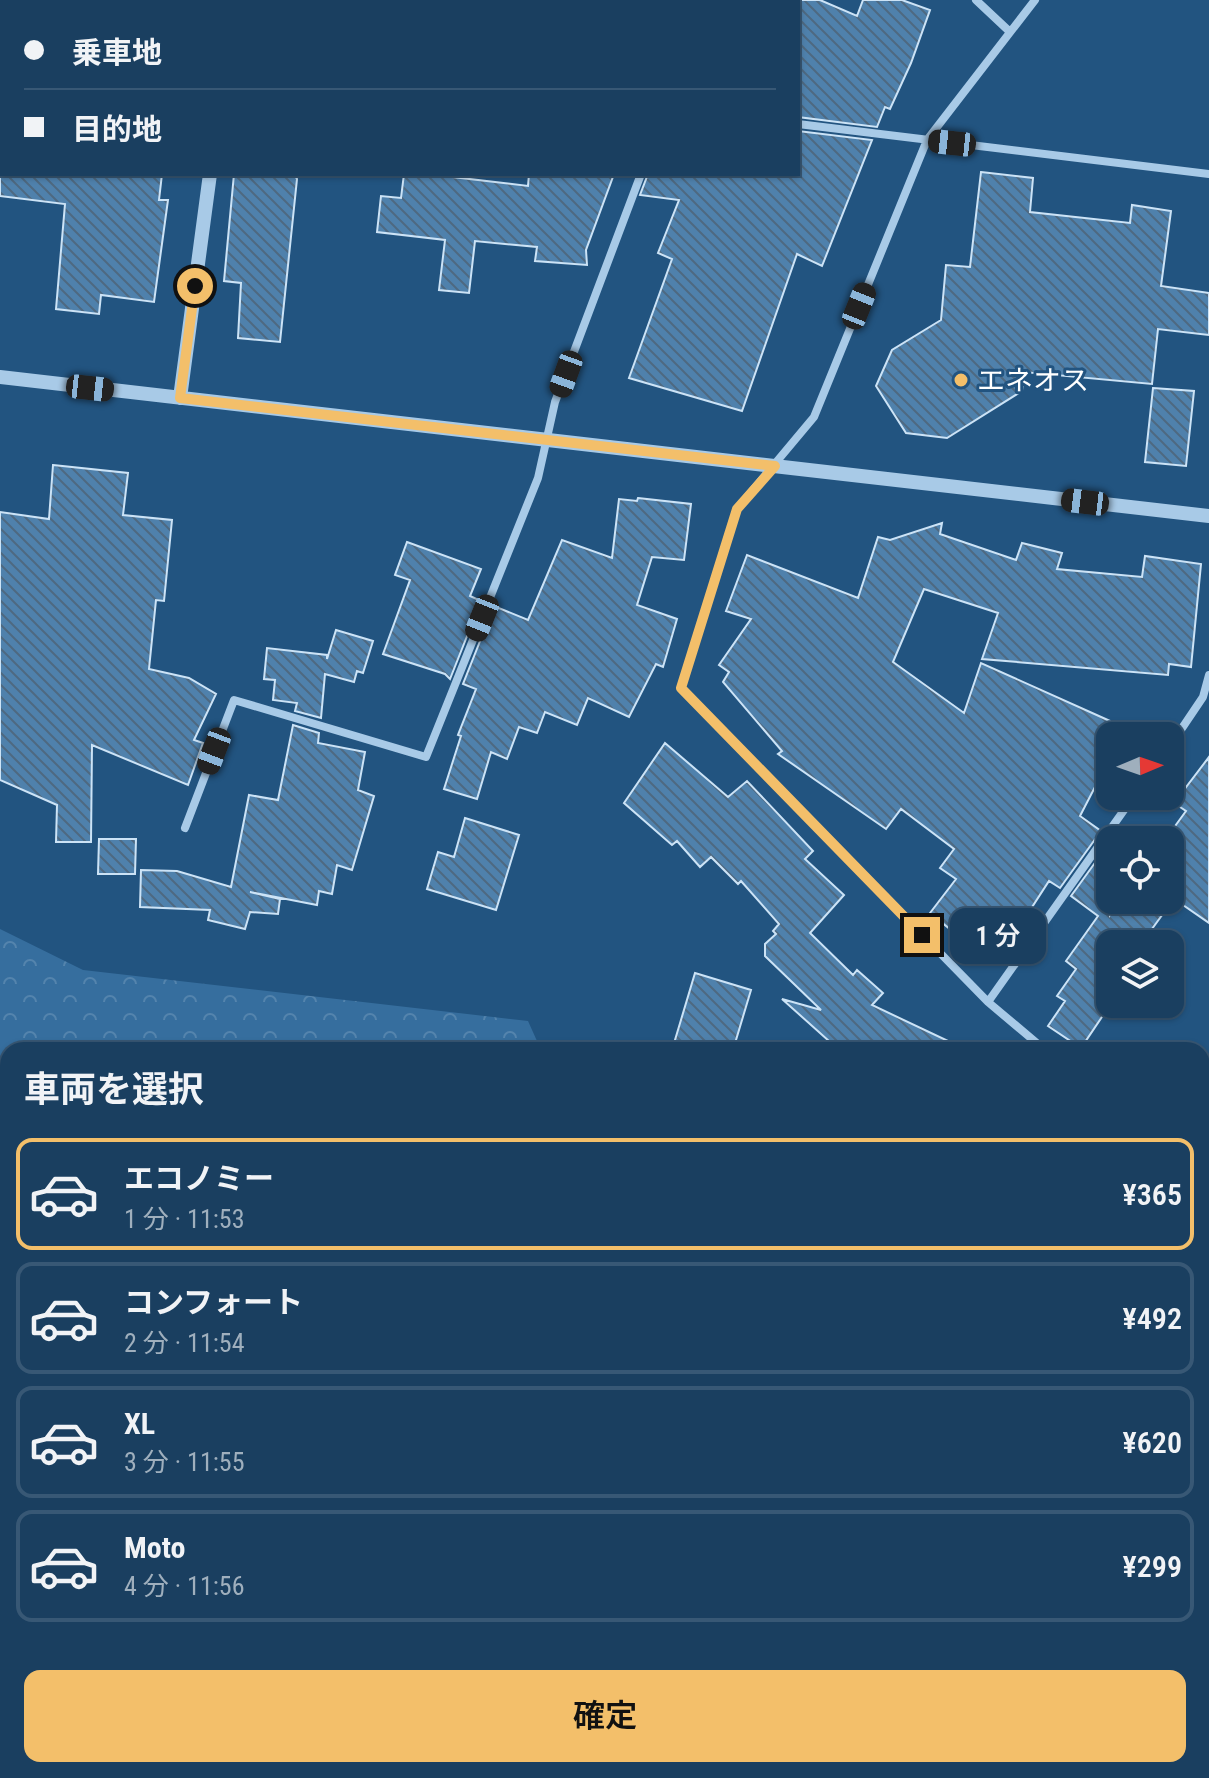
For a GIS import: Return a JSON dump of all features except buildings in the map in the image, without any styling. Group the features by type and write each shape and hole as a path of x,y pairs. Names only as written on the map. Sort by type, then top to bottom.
{"street":[{"path":"976,0 1009,31"},
{"path":"1035,0 927,140 814,417 737,509 681,688 988,1002 1036,1042"},
{"path":"800,124 1209,174"},
{"path":"180,398 210,176"},
{"path":"185,828 234,700 426,757 538,478 555,402 640,176"},
{"path":"0,377 1209,516"},
{"path":"1184,728 1206,699 1209,675"},
{"path":"988,1002 1124,810"}],"green space":[{"path":"0,929 83,970 528,1021 537,1042 0,1042"}],"place":[{"name":"エネオス","path":"961,380"}],"route":[{"path":"195,286 180,398 775,466 737,509 681,688 922,935"}]}
